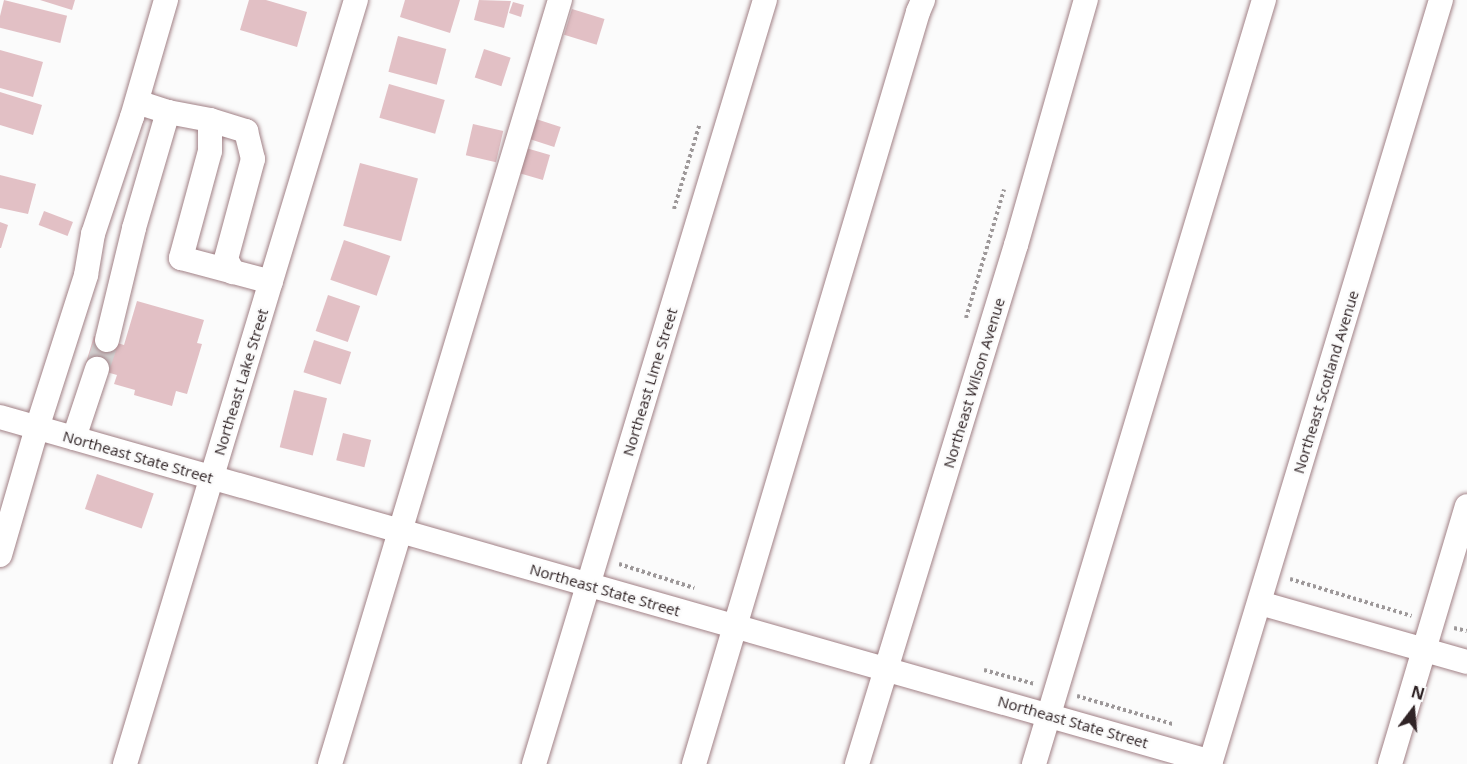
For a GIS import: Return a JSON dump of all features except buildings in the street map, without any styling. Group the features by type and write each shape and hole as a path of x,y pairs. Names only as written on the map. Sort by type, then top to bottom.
{"street":[{"path":"0,555 37,428 86,275 93,234 137,102 166,0"},
{"name":"Northeast Lake Street","path":"125,764 356,0"},
{"path":"330,764 560,0"},
{"name":"Northeast Lime Street","path":"534,764 765,0"},
{"path":"694,764 923,0"},
{"name":"Northeast Wilson Avenue","path":"857,764 1016,245 1086,0"},
{"path":"1034,764 1264,0"},
{"name":"Northeast Scotland Avenue","path":"1210,763 1441,0"},
{"path":"137,102 246,131 253,159 226,259 233,272"},
{"path":"107,340 134,228 168,112"},
{"path":"210,120 210,151 181,258 271,282"},
{"path":"74,438 98,369"},
{"name":"Northeast State Street","path":"0,417 1210,763"},
{"path":"1390,764 1467,506"},
{"path":"1260,603 1467,662"}],"path":[{"path":"617,563 697,588"},
{"path":"1289,579 1467,632"}],"tunnel":[{"path":"97,369 107,340"}]}
